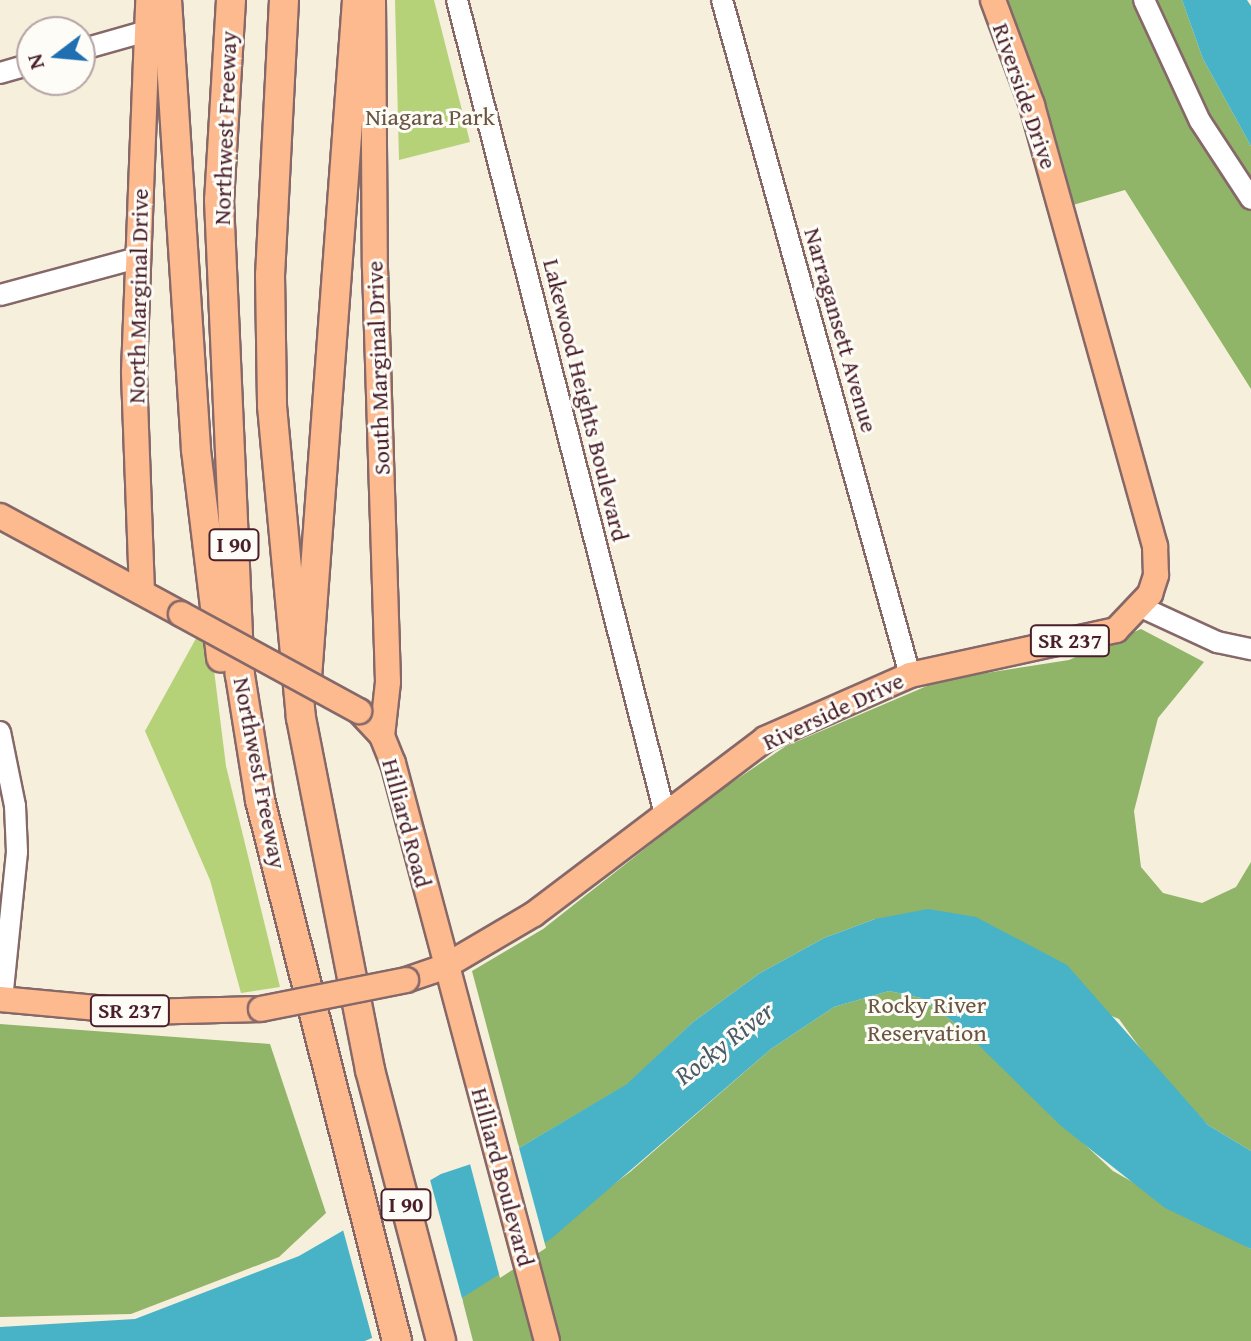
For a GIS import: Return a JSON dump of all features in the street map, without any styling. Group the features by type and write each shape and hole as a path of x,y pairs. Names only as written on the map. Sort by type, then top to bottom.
{"highway":[{"path":"167,0 196,450 223,678 242,789 320,1044"},
{"name":"Northwest Freeway","path":"231,0 219,200 240,675 260,800 397,1341"},
{"name":"Northwest Freeway","path":"284,0 270,275 272,406 301,718 370,1070 441,1341"},
{"path":"301,718 313,645 357,0"}],"main road":[{"name":"North Marginal Drive","path":"142,592 134,372 148,0"},
{"name":"South Marginal Drive","path":"373,0 375,268 388,682 382,736"},
{"name":"Riverside Drive","path":"1,999 141,1012 261,1009 406,980 444,967 534,914 765,739 910,675 1006,650 1097,637 1116,630 1141,607 1156,575 1155,546 1032,105 993,0"},
{"name":"Hilliard Road","path":"0,516 359,711 382,736 459,1013"},
{"name":"Hilliard Boulevard","path":"459,1013 547,1341"}],"street":[{"name":"Lakewood Heights Boulevard","path":"457,0 665,814"},
{"name":"Narragansett Avenue","path":"722,0 910,675"},
{"path":"1144,0 1200,121 1251,199"},
{"path":"96,45 147,31"},
{"path":"0,295 137,258"},
{"path":"1141,607 1217,642 1251,649"},
{"path":"0,732 15,806 17,852 1,999"}],"green space":[{"name":"Niagara Park","path":"395,0 434,0 470,142 399,160"},
{"path":"1008,0 1137,0 1146,28 1158,22 1151,0 1182,0 1203,59 1251,146 1251,389 1125,190 1066,207"},
{"path":"1141,629 1204,662 1158,718 1134,811 1141,867 1163,893 1202,903 1236,887 1251,862 1251,1151 1208,1125 1159,1074 1119,1019 875,919 824,938 760,973 693,1022 628,1084 519,1148 472,971 543,929 712,796 786,746 941,680 1069,660"},
{"path":"199,633 210,638 226,766 280,987 241,993 210,880 145,731"},
{"name":"Rocky River Reservation","path":"889,991 921,998 960,1027 1113,1171 1251,1249 1251,1341 473,1341 462,1298 630,1172 771,1049 834,1007"},
{"path":"0,1024 270,1044 326,1213 279,1257 131,1314 0,1317"}],"water":[{"path":"1182,0 1247,0 1251,6 1251,146 1203,59"},
{"name":"Rocky River","path":"928,909 976,917 1067,965 1208,1125 1251,1151 1251,1249 1165,1208 1061,1126 960,1027 921,998 889,991 834,1007 771,1049 552,1238 495,1277 462,1298 365,1341 0,1341 0,1327 135,1319 299,1256 441,1174 519,1148 627,1084 693,1022 760,973 824,938 875,919"}],"pier":[{"path":"518,1144 546,1248 500,1278 469,1160"},
{"path":"429,1176 463,1302 373,1341 342,1226"}]}
